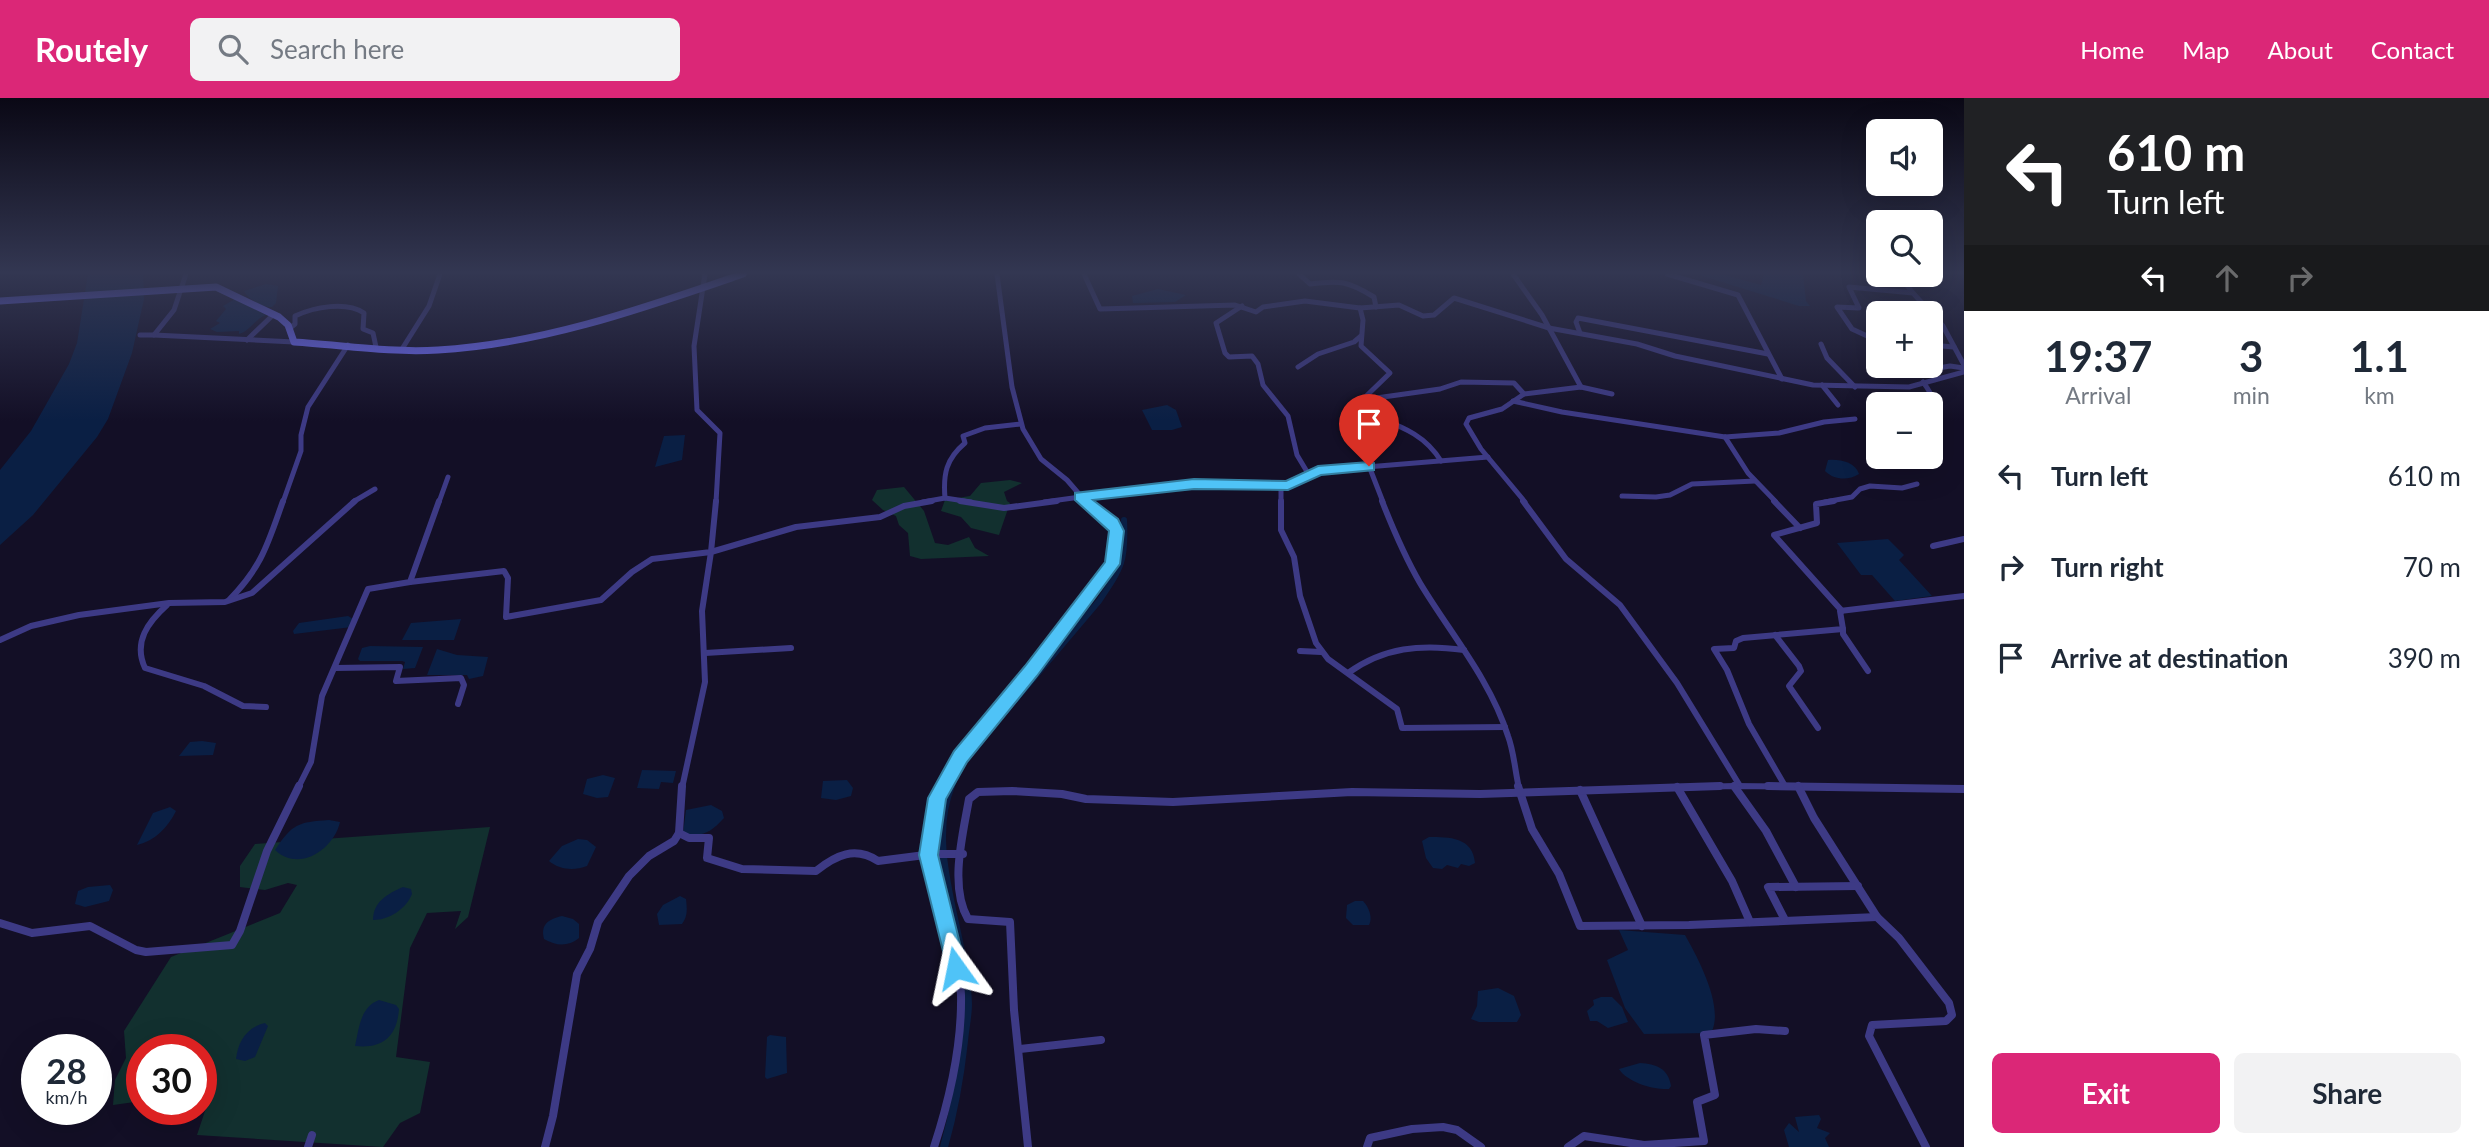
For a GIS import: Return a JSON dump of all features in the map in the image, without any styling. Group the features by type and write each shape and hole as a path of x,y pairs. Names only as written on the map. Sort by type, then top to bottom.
{"main road":[{"path":"286,323 294,342 436,350 504,342 582,323"}],"street":[{"path":"154,335 164,323"},
{"path":"247,340 261,323"},
{"path":"289,329 295,323"},
{"path":"363,323 363,329 372,332 376,347"},
{"path":"402,349 418,323"},
{"path":"545,1147 553,1116 577,974 590,949 598,922 629,876 649,856 674,841 680,832 680,798 705,682 702,611 721,445 720,433 697,410 694,346 698,323"},
{"path":"934,1147 947,1107 959,1042 961,992 931,854 937,798 961,757 1031,671 1112,564 1117,531 1113,523 1080,497 1067,481 1047,467 1025,436 1016,407 1006,323"},
{"path":"1216,323 1225,353 1229,357 1252,356 1258,364 1263,385 1288,416 1297,455 1309,475"},
{"path":"1364,323 1361,346 1390,373 1358,404 1362,411 1405,426 1432,444 1441,461"},
{"path":"1533,323 1782,379 1822,385 1909,387 1964,368"},
{"path":"1546,323 1581,387"},
{"path":"1576,323 1580,333"},
{"path":"1604,323 1769,354"},
{"path":"1753,323 1782,379"},
{"path":"1844,323 1856,333 1866,337"},
{"path":"1940,323 1964,368"},
{"path":"140,335 294,342"},
{"path":"1298,367 1318,354 1354,342 1362,335"},
{"path":"1821,344 1827,358 1855,387"},
{"path":"228,601 251,578 263,557 301,451 300,437 308,404 348,345"},
{"path":"1943,346 1954,347"},
{"path":"1943,367 1964,368"},
{"path":"1362,400 1440,390 1461,382 1514,383 1524,394"},
{"path":"1923,382 1929,392"},
{"path":"1822,385 1838,405"},
{"path":"1612,394 1581,387 1524,394 1502,409 1468,418 1466,424 1566,559 1620,605 1677,683 1766,831 1796,887"},
{"path":"1513,401 1562,412 1725,437 1779,433 1824,422 1855,419"},
{"path":"945,498 946,462 950,455 965,443 964,436 985,428 1021,424"},
{"path":"1725,437 1740,463 1800,528"},
{"path":"0,923 32,933 90,926 136,950 146,951 232,945 240,931 271,843 311,762 322,696 368,589 504,571 508,578 506,617 601,600 632,572 652,559 710,552 796,527 880,517 904,506 945,498 1004,508 1194,484 1281,486 1294,484 1318,471 1488,457"},
{"path":"1369,466 1394,532 1421,584 1496,705 1521,792 1521,801 1532,829 1559,874 1580,926 1877,917"},
{"path":"410,582 448,477"},
{"path":"1622,496 1656,497 1670,495 1692,484 1755,481"},
{"path":"1868,671 1843,634 1842,611 1774,535 1819,522 1816,504 1824,501 1852,497 1860,489 1870,486 1902,488 1917,484"},
{"path":"1281,486 1281,530 1291,547 1306,617 1321,652 1397,709 1402,728 1504,727"},
{"path":"0,640 31,626 79,615 169,603 228,601 253,593 353,502 375,489"},
{"path":"1933,546 1964,539"},
{"path":"1842,611 1964,596"},
{"path":"169,603 156,616 141,639 138,650 145,667 161,675 197,682 215,695 249,709 266,707"},
{"path":"1785,786 1749,723 1727,670 1714,649 1734,648 1736,641 1743,638 1843,629"},
{"path":"1775,635 1801,671 1789,686 1818,728"},
{"path":"1348,673 1377,654 1404,647 1464,650"},
{"path":"705,653 791,648"},
{"path":"1300,651 1321,652"},
{"path":"335,668 400,667 396,681 461,678 464,685 458,704"},
{"path":"1028,1147 1014,1010 1010,922 968,919 964,915 959,887 969,799 978,792 1026,792 1086,799 1173,802 1352,792 1480,794 1737,786 1964,789"},
{"path":"1798,786 1814,818 1877,917 1899,939 1949,1003 1952,1015 1946,1021 1872,1024 1869,1036 1926,1147"},
{"path":"1677,787 1732,881 1750,922"},
{"path":"1580,790 1642,926"},
{"path":"680,832 689,838 709,838 707,858 742,869 816,871 832,858 849,852 869,855 878,861 931,854 962,855"},
{"path":"1785,920 1768,887 1858,887"},
{"path":"1568,1147 1584,1136 1613,1145 1663,1146 1704,1141 1698,1102 1714,1095 1704,1035 1756,1029 1785,1031"},
{"path":"1020,1049 1101,1040"},
{"path":"1367,1147 1370,1138 1428,1127 1455,1129 1470,1143 1481,1147"},
{"path":"308,1147 312,1135"}],"green space":[{"path":"1010,480 1022,483 1004,492 1010,503 999,535 971,528 961,517 941,511 945,500 970,496 981,483"},
{"path":"904,487 924,511 935,543 948,545 969,537 975,548 989,556 921,559 910,556 908,533 899,525 896,516 883,510 872,500 877,490"},
{"path":"490,827 468,917 455,929 461,911 427,913 410,948 396,1057 430,1062 420,1113 400,1123 383,1147 197,1135 200,1125 217,1125 217,1034 126,1034 126,1058 124,1031 171,957 280,913 297,885 288,883 265,890 240,887 240,866 255,844"},
{"path":"126,1058 126,1103 113,1105 115,1080"}],"water":[{"path":"80,323 139,323 132,353 108,419 97,437 33,515 0,545 0,470 31,431 69,364 77,343"},
{"path":"220,323 254,323 239,334 239,331 217,332 210,329"},
{"path":"1167,405 1176,410 1182,427 1152,430 1142,410"},
{"path":"685,435 682,460 655,467 664,436"},
{"path":"1828,460 1846,462 1859,474 1837,478 1825,471"},
{"path":"1888,539 1904,555 1899,560 1932,596 1895,601 1872,575 1861,575 1837,543"},
{"path":"348,616 353,619 352,627 294,634 293,631 299,623"},
{"path":"461,619 454,640 402,640 411,623"},
{"path":"423,647 415,668 403,669 405,662 402,661 360,661 358,659 362,648"},
{"path":"437,649 457,655 488,657 483,676 469,679 467,675 427,675"},
{"path":"190,742 216,743 213,755 179,756"},
{"path":"642,770 676,771 673,783 661,782 659,789 637,788"},
{"path":"603,775 615,778 608,797 597,798 583,794 587,779"},
{"path":"847,780 853,788 851,796 836,800 821,798 823,781"},
{"path":"711,805 722,811 724,818 719,823 701,834 683,833 686,810"},
{"path":"170,807 176,811 165,828 155,837 137,845 153,813"},
{"path":"329,820 340,822 331,841 314,855 294,859 284,857 275,850 297,826"},
{"path":"1429,837 1452,838 1465,843 1473,854 1475,863 1469,866 1461,864 1458,868 1447,865 1442,869 1433,868 1426,858 1422,841"},
{"path":"578,839 587,840 596,847 587,866 567,869 549,861 562,846"},
{"path":"110,885 113,890 109,901 85,907 75,904 78,891"},
{"path":"403,887 411,889 412,894 406,904 391,916 373,920 378,903"},
{"path":"680,896 686,899 687,906 682,924 659,925 657,914 663,905"},
{"path":"1363,901 1367,906 1369,925 1353,925 1346,918 1347,905"},
{"path":"562,916 579,924 579,938 562,944 544,939 543,930 547,923"},
{"path":"1619,930 1685,935 1703,970 1712,997 1715,1010 1711,1033 1644,1034 1625,1008 1607,960 1628,950"},
{"path":"1498,988 1514,996 1521,1015 1517,1022 1479,1022 1471,1019 1477,1006 1478,991"},
{"path":"1612,997 1622,1007 1628,1022 1608,1028 1597,1021 1590,1021 1587,1011 1594,1005 1593,1000"},
{"path":"379,1000 396,1005 399,1009 395,1027 380,1043 355,1046 364,1013"},
{"path":"265,1023 268,1026 255,1057 245,1061 236,1059 239,1046 248,1031"},
{"path":"767,1037 786,1037 787,1073 767,1079"},
{"path":"1640,1063 1651,1064 1664,1071 1671,1086 1669,1089 1641,1084 1628,1078 1619,1069"},
{"path":"1819,1115 1821,1119 1817,1128 1830,1133 1825,1138 1829,1147 1789,1147 1784,1130 1789,1123 1799,1132 1795,1117"}],"waterway":[{"path":"951,788 961,764 1107,589 1118,571 1123,555 1124,520"},
{"path":"944,1147 959,1082 968,1004 966,977 944,865 944,811 951,786"}],"route":[{"path":"956,968 929,855 931,824 937,798 961,757 1106,576 1112,564 1117,531 1113,523 1080,497 1129,489 1194,484 1288,485 1318,471 1369,466"}]}
